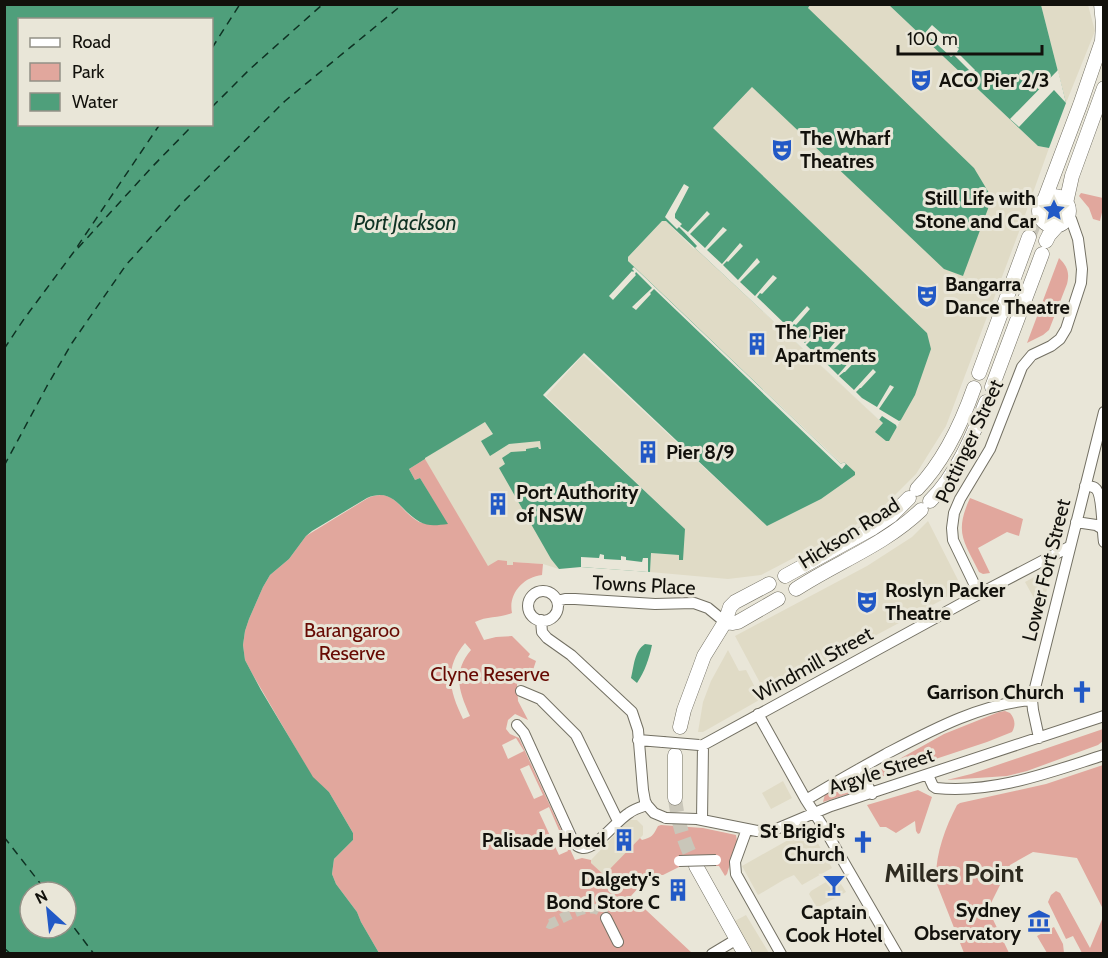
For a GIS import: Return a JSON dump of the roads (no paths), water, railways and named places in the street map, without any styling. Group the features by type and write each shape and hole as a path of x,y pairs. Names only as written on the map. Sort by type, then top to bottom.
{"street":[{"path":"979,373 1102,41 1101,4"},
{"path":"992,387 1049,234 1064,215 1072,176 1104,88"},
{"path":"1045,198 1058,196 1064,215"},
{"path":"1034,225 1044,222 1051,225 1064,215"},
{"name":"Pottinger Street","path":"979,594 956,546 952,534 953,520 957,507 990,449 1022,367 1032,356 1060,339 1066,329 1078,295 1082,268 1073,223 1064,215"},
{"name":"Hickson Road","path":"785,576 891,516 928,477 958,428 974,388"},
{"name":"Hickson Road","path":"796,589 886,537 926,506 942,489 973,436 986,402"},
{"name":"Lower Fort Street","path":"1039,738 1032,700 1104,412"},
{"path":"1085,486 1095,488 1099,492 1104,542"},
{"path":"1076,522 1101,528"},
{"name":"Windmill Street","path":"701,745 1069,547"},
{"path":"680,727 704,656 725,622 730,607 769,584"},
{"path":"538,592 548,592 557,601 557,611 551,618 541,620 534,618 528,606 531,598 538,592"},
{"name":"Towns Place","path":"557,601 575,599 655,604 694,603 708,608 725,622"},
{"path":"725,622 738,622 778,599"},
{"path":"517,725 524,733 574,843 582,848 595,844 630,812 647,805 643,795 637,724 632,712 571,656 542,633 541,620"},
{"path":"521,691 540,699 576,735 618,821"},
{"path":"806,800 938,727 990,707 1012,701 1032,700"},
{"path":"758,714 897,954"},
{"name":"Argyle Street","path":"647,805 657,815 666,818 700,819 757,831 774,830 814,813 1104,716"},
{"path":"638,740 701,745 700,819"},
{"path":"675,755 675,798"},
{"path":"928,775 936,788 1000,785 1029,779 1104,755"},
{"path":"859,769 872,794"},
{"path":"747,829 735,862 736,874 781,954"},
{"path":"679,861 735,862"},
{"path":"696,866 746,954"},
{"path":"606,918 618,942"},
{"path":"712,954 737,939"}],"water":[{"name":"Port Jackson","path":"5,5 810,5 808,8 974,168 992,198 963,276 944,269 752,87 713,128 927,333 931,349 915,395 889,441 886,441 875,432 883,423 666,221 662,221 628,257 628,261 841,464 844,462 855,472 855,475 821,499 767,526 584,353 543,395 685,529 683,560 679,560 679,555 651,553 650,572 581,567 559,569 499,468 505,464 502,458 511,452 538,447 541,449 540,441 509,444 490,456 481,441 493,434 485,422 409,469 415,480 420,478 448,524 423,524 396,501 384,495 376,495 367,498 306,536 289,559 270,575 263,587 245,631 243,645 245,660 313,777 329,792 353,833 353,840 334,859 332,874 379,953 5,954"},
{"path":"889,5 1041,5 1066,103 1049,148 1038,146"},
{"path":"645,644 652,645 637,683 631,678 637,655"}],"tunnel":[{"path":"1029,237 1034,224"},
{"path":"675,798 682,833 696,866"},
{"path":"548,923 587,909 595,909 606,918"}],"place":[{"name":"ACO Pier 2/3","path":"921,80"},
{"name":"The Wharf Theatres","path":"782,150"},
{"name":"Still Life with Stone and Car","path":"1054,210"},
{"name":"Bangarra Dance Theatre","path":"927,296"},
{"name":"The Pier Apartments","path":"757,344"},
{"name":"Pier 8/9","path":"648,452"},
{"name":"Port Authority of NSW","path":"498,504"},
{"name":"Roslyn Packer Theatre","path":"867,602"},
{"name":"Garrison Church","path":"1082,692"},
{"name":"Palisade Hotel","path":"624,840"},
{"name":"St Brigid's Church","path":"863,842"},
{"name":"Captain Cook Hotel","path":"834,885"},
{"name":"Dalgety's Bond Store C","path":"678,890"},
{"name":"Sydney Observatory","path":"1039,921"}],"district":[{"name":"Millers Point","path":"954,873"}],"park label":[{"name":"Barangaroo Reserve","path":"352,642"},
{"name":"Clyne Reserve","path":"490,674"}]}
